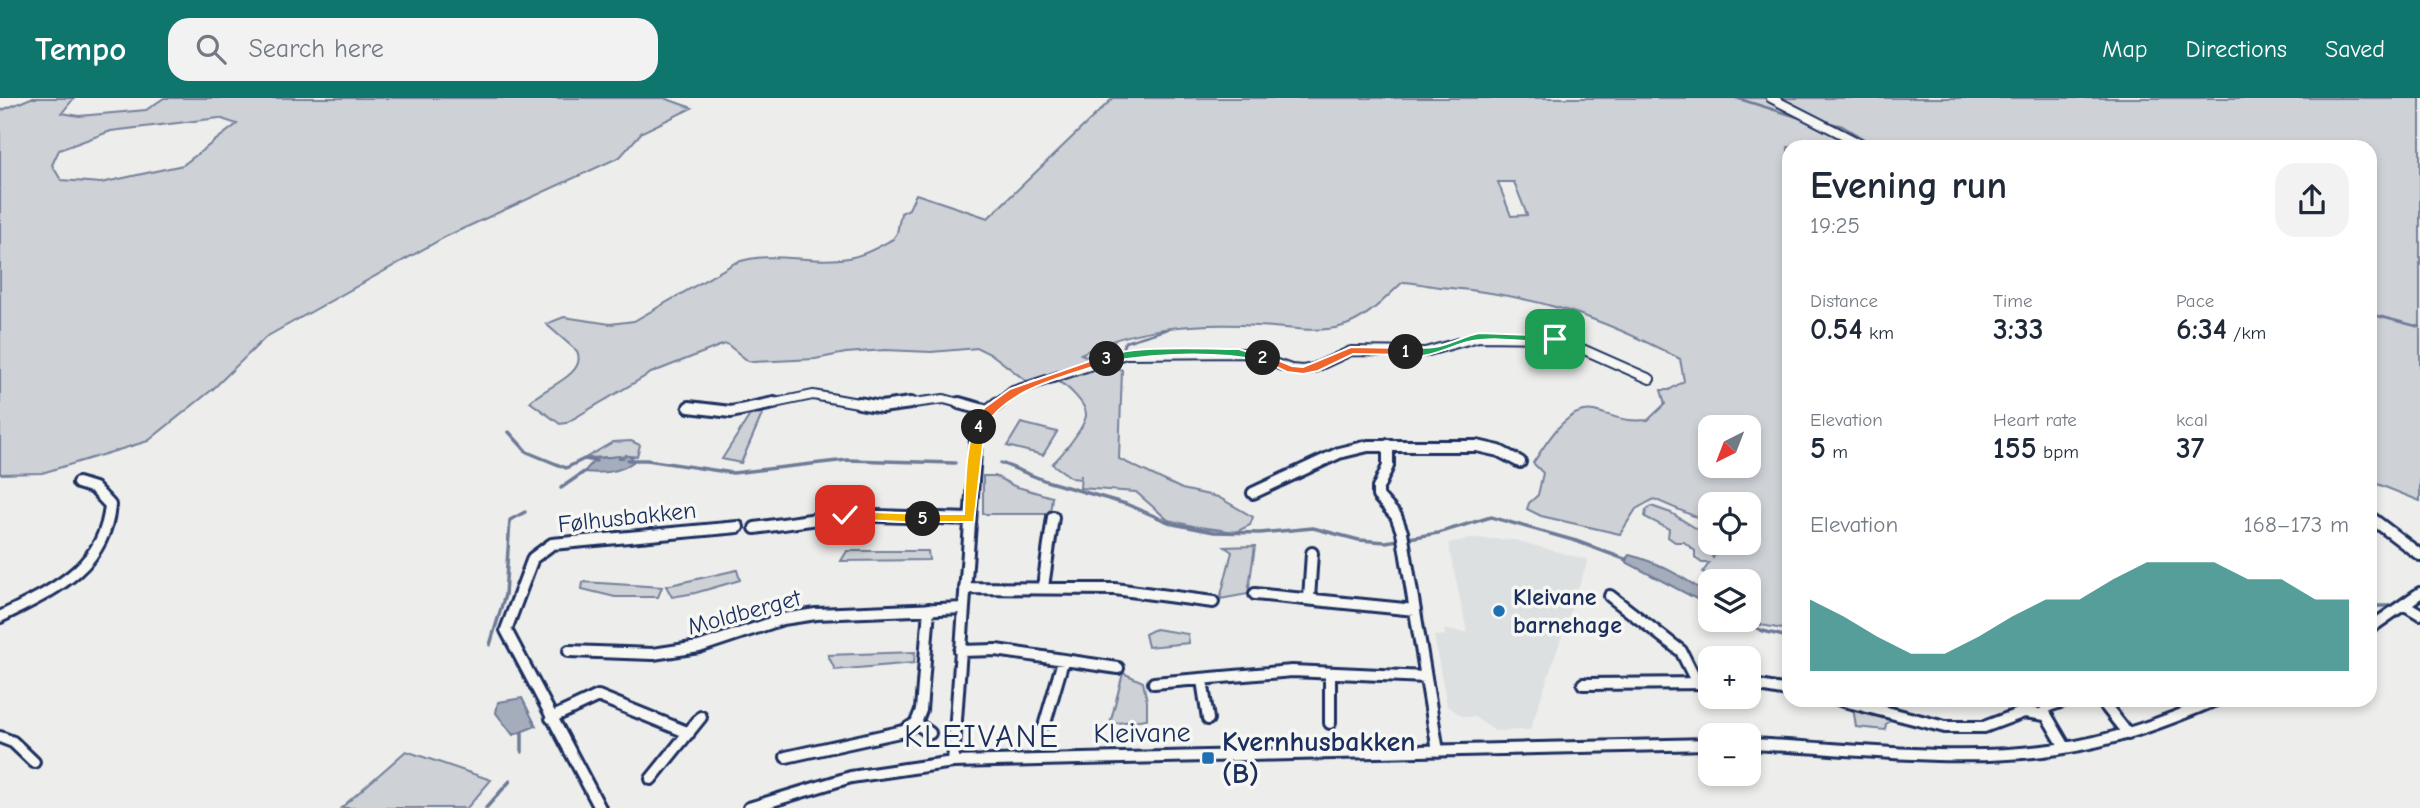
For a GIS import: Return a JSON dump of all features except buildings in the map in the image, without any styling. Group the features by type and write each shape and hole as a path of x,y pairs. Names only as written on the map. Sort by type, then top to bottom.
{"street":[{"path":"1771,98 1854,140"},
{"path":"953,762 977,432 988,411 1023,386 1126,354 1245,353 1291,369 1303,370 1314,368 1351,351 1432,351 1462,340 1484,336 1555,339 1650,379"},
{"path":"689,407 732,412 813,394 881,407 944,399 988,411"},
{"path":"1253,493 1339,453 1388,445 1477,446 1499,451 1520,462"},
{"path":"1388,445 1388,466 1378,488 1378,496 1399,522 1438,751"},
{"path":"0,617 57,587 80,569 100,546 109,529 110,506 94,488 78,483"},
{"path":"755,528 845,515 970,519"},
{"path":"1043,587 1053,517"},
{"path":"2377,522 2420,555"},
{"name":"Følhusbakken","path":"600,808 506,630 538,552 552,544 738,527"},
{"path":"1308,599 1312,553"},
{"path":"965,588 1115,589 1213,602"},
{"path":"2377,624 2420,593"},
{"path":"1255,594 1415,610"},
{"path":"1583,684 1697,683 1681,651 1610,596"},
{"path":"2405,606 2420,614"},
{"name":"Moldberget","path":"569,651 653,654 699,647 783,619 817,614 964,608"},
{"path":"786,757 853,740 900,733 916,723 921,710 929,609"},
{"path":"960,651 996,650 1118,668"},
{"path":"1045,723 1063,661"},
{"path":"1154,683 1269,672 1426,677"},
{"path":"1330,674 1330,723"},
{"path":"1202,680 1208,719"},
{"path":"1761,686 1782,690"},
{"path":"551,718 598,696 689,733"},
{"path":"1871,707 1934,727 1987,727 2020,710 2045,715"},
{"path":"2046,707 2045,715 2064,747"},
{"path":"2105,707 2128,734"},
{"path":"1761,745 2008,754 2064,747 2128,734 2167,722 2200,707"},
{"path":"652,779 701,717"},
{"path":"916,723 930,733"},
{"path":"0,737 13,742 34,762"},
{"name":"Kleivane","path":"748,808 851,777 953,762 1698,744"}],"shaded area":[{"path":"31,98 74,98 62,113 79,116 146,110 164,98 664,98 692,108 642,132 620,157 447,236 266,337 213,389 148,441 42,473 0,474 0,111","holes":["219,118 237,124 183,165 101,183 61,180 52,165 59,150 111,131"]},
{"path":"1113,98 2420,98 2420,501 2377,484 2377,140 1782,140 1782,629 1761,625 1761,569 1705,569 1709,563 1702,563 1695,558 1695,551 1684,542 1675,542 1668,537 1669,529 1645,517 1646,510 1651,506 1671,513 1698,530 1698,555 1712,555 1713,558 1715,555 1761,555 1761,492 1698,492 1698,518 1654,499 1636,509 1620,534 1541,516 1527,509 1529,503 1538,495 1543,473 1533,463 1566,420 1584,411 1594,411 1626,420 1648,420 1665,404 1661,390 1669,390 1684,381 1680,359 1649,344 1592,319 1506,295 1403,282 1360,318 1343,326 1312,330 1236,325 1167,328 1122,338 1081,354 1122,370 1119,459 1182,489 1218,497 1253,517 1250,525 1236,532 1168,520 1136,492 1080,488 1081,475 1080,479 1072,478 1052,464 1082,427 1086,415 1080,401 1058,382 1030,384 994,356 978,348 931,352 885,350 815,359 753,362 727,344 651,373 566,423 560,424 530,402 570,374 579,360 577,351 546,324 564,317 610,324 634,321 735,263 749,259 778,257 823,260 863,254 893,239 901,213 909,209 916,194 988,218","holes":["1498,182 1514,182 1527,215 1511,216"]},
{"path":"764,410 741,463 722,459 752,412"},
{"path":"1021,423 1057,432 1043,455 1007,446"},
{"path":"631,441 640,445 637,456 585,458 613,442"},
{"path":"983,476 995,476 1014,486 1052,497 1050,514 983,514"},
{"path":"1475,538 1515,540 1588,560 1530,730 1495,731 1474,717 1464,717 1447,706 1434,636 1445,635 1444,630 1467,632 1448,543"},
{"path":"1255,546 1248,594 1220,599 1232,552 1225,547"},
{"path":"847,551 928,551 929,560 841,561"},
{"path":"737,570 740,580 695,593 672,597 666,586"},
{"path":"583,582 662,587 658,597 615,597 582,589"},
{"path":"1155,629 1188,634 1189,643 1148,647 1145,634"},
{"path":"915,652 914,663 835,670 828,655"},
{"path":"1123,673 1143,682 1147,719 1110,724"},
{"path":"1853,707 1889,717 1885,730 1856,727"},
{"path":"406,751 491,780 467,808 341,808"}],"water":[{"path":"625,455 632,457 633,462 616,471 584,472 592,459 619,456 623,458"},
{"path":"1629,555 1671,571 1698,588 1698,600 1624,561"},
{"path":"522,698 536,726 513,735 496,713 498,702"}],"waterway":[{"path":"1736,98 1807,120"},
{"path":"1818,120 1842,126 1865,140"},
{"path":"2377,316 2420,327"},
{"path":"1123,347 1125,342 1168,329"},
{"path":"509,432 527,452 566,468 584,459 596,461"},
{"path":"628,460 647,460 733,473 847,460 955,463"},
{"path":"1001,463 1046,481 1126,504 1173,524 1214,532 1260,533 1313,528 1359,540 1386,542 1438,533 1491,517 1576,541 1627,560"},
{"path":"561,488 584,472"},
{"path":"490,645 505,595 510,520 525,512"},
{"path":"2377,606 2395,606"},
{"path":"1761,630 1782,636"},
{"path":"522,733 522,752"},
{"path":"486,808 510,781"}],"place":[{"name":"Kleivane barnehage","path":"1499,611"},
{"name":"Kvernhusbakken (B)","path":"1208,758"}],"district":[{"name":"KLEIVANE","path":"982,736"}],"route":[{"path":"845,515 970,519 977,432 988,411 1023,386 1112,357 1142,353 1245,353 1291,369 1303,370 1320,366 1342,353 1358,350 1432,351 1462,340 1484,336 1555,339"}]}
